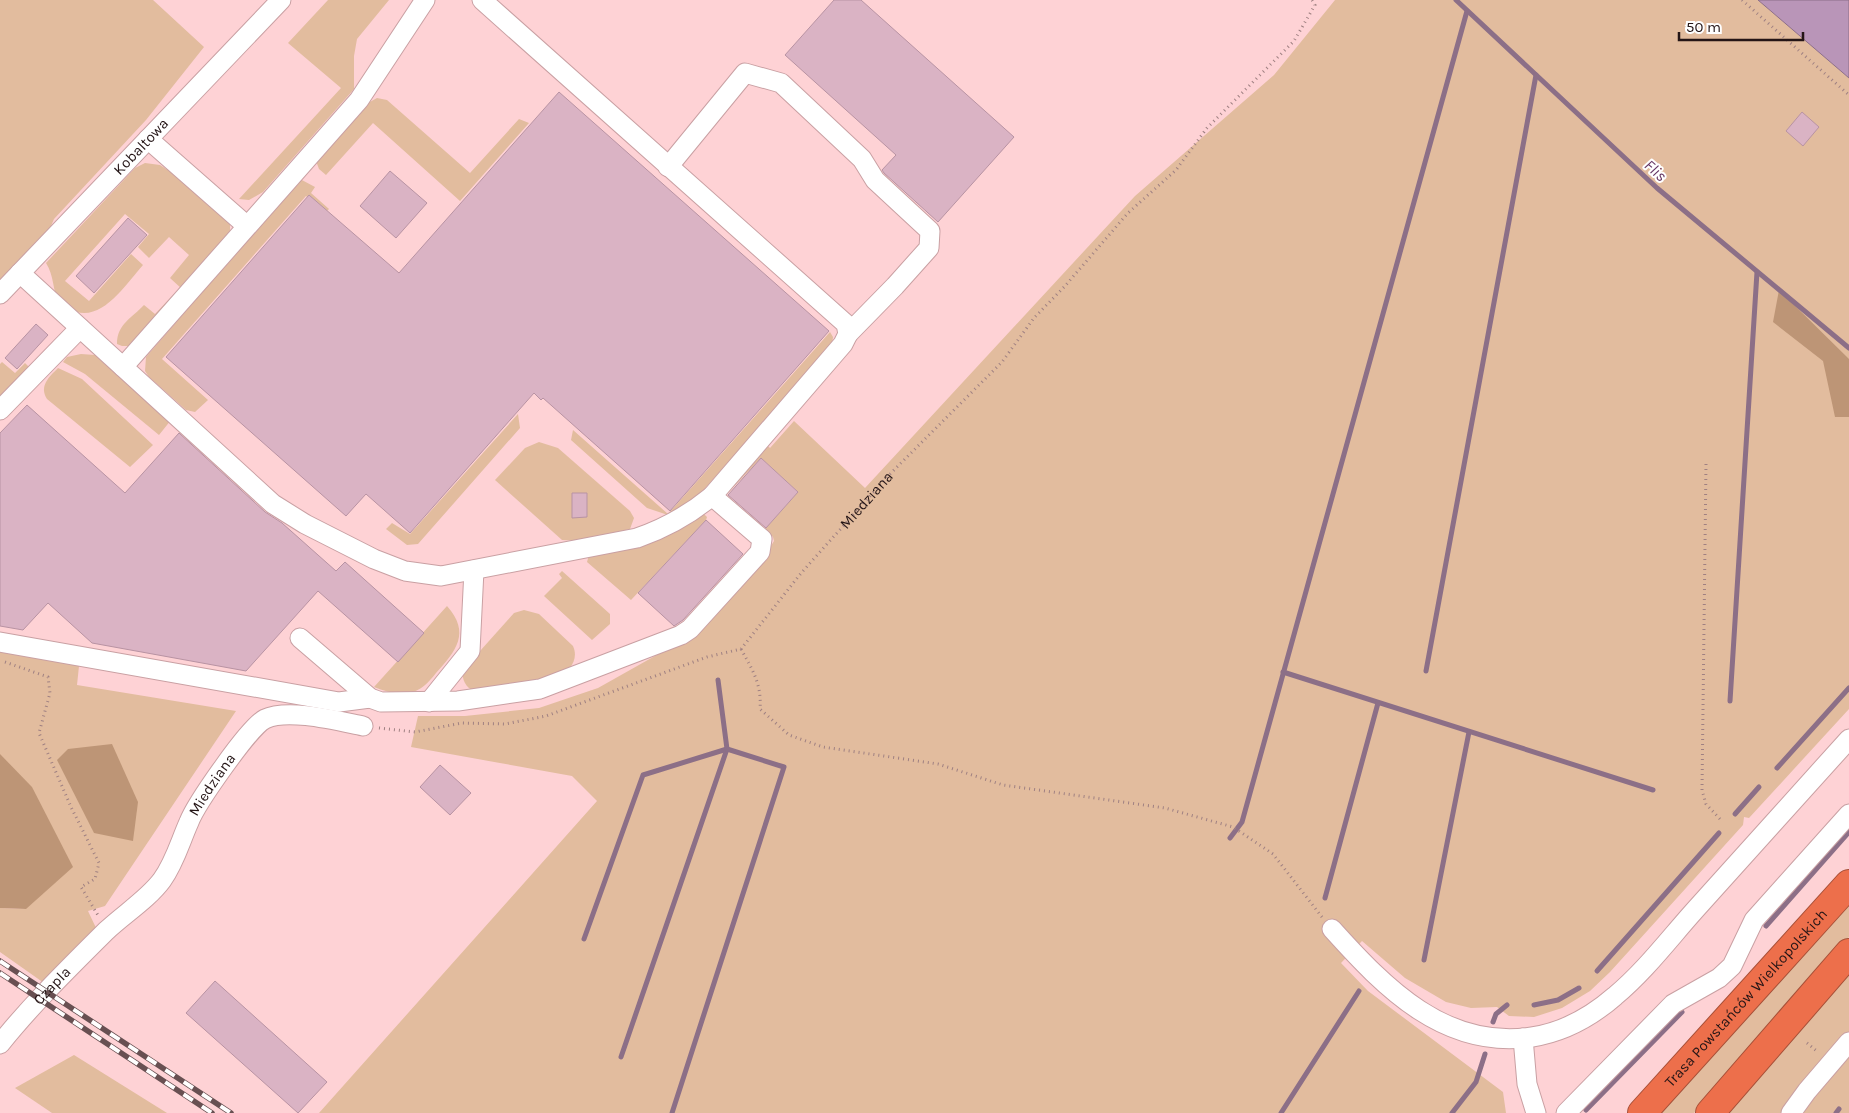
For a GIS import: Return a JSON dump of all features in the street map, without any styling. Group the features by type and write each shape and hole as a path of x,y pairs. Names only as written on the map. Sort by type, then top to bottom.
{"highway":[{"name":"Trasa Powstańców Wielkopolskich","path":"1642,1113 1849,884"},
{"path":"1710,1113 1849,953"}],"street":[{"name":"Kobaltowa","path":"0,294 281,0"},
{"path":"123,367 359,100 425,0"},
{"path":"482,0 846,324 848,334"},
{"path":"20,274 273,504 304,524 405,572 441,576 637,538 665,528 692,512 712,496 843,344 848,334 896,286 929,248 930,231 874,180 862,159 781,83 745,73 668,167"},
{"path":"148,139 247,226"},
{"path":"0,410 80,328"},
{"path":"300,638 370,698 380,702 458,701 540,689 690,629 760,552 763,545 762,539 712,496"},
{"path":"429,702 470,651 474,570"},
{"path":"0,642 339,702 370,698"},
{"name":"Miedziana","path":"107,931 161,881 177,854 189,820 237,748 258,725 276,716 293,716 333,720 363,726"},
{"path":"1332,929 1383,980 1426,1015 1466,1034 1486,1038 1523,1038 1544,1035 1583,1020 1616,996 1849,739"},
{"path":"1566,1113 1673,1004 1719,978 1732,966 1754,920 1849,814"},
{"name":"Czapla","path":"0,1044 107,931"},
{"path":"1523,1038 1527,1084 1536,1113"},
{"path":"1791,1113 1807,1091 1849,1042"}],"path":[{"name":"Miedziana","path":"1312,0 1315,5 1294,41 1206,128 1176,170 1128,213 1065,286 1034,318 1002,362 888,476 802,572 740,649 753,671 761,693 760,708 789,735 824,747 938,764 1003,785 1165,808 1233,827 1273,854 1332,929"},
{"path":"1742,0 1849,95"},
{"path":"1706,464 1702,790 1706,804 1720,818"},
{"path":"0,661 48,677 50,692 39,732 71,808 99,863 95,878 82,887 107,931"},
{"path":"1807,1043 1819,1053"}],"shaded area":[{"path":"0,0 153,0 204,47 146,120 54,219 48,233 0,287"},
{"path":"328,0 389,0 357,39 354,56 354,89 263,192 249,200 239,199 341,88 288,43"},
{"path":"1335,0 1758,0 1849,78 1849,709 1749,818 1744,817 1743,825 1610,972 1590,991 1562,1008 1534,1017 1509,1016 1497,1007 1471,1008 1446,1002 1405,978 1362,941 1341,963 1368,991 1503,1092 1506,1113 319,1113 597,801 572,776 411,747 418,716 465,716 539,708 598,688 678,643 764,557 774,541 773,537 765,529 798,492 761,458 725,496 766,444 770,448 794,421 865,488 1135,196 1274,75"},
{"path":"1758,0 1849,0 1849,78"},
{"path":"377,98 387,100 470,173 519,119 529,123 460,201 373,123 326,175 319,169 316,161 368,103"},
{"path":"145,163 160,165 177,176 230,223 230,234 182,289 170,278 189,255 169,237 149,258 138,247 149,234 125,214 65,281 89,301 131,254 143,265 119,293 100,309 89,313 78,312 66,307 56,297 51,273 46,263 135,168"},
{"path":"300,179 315,187 311,193 329,209 325,213 306,196 162,359 208,400 195,412 186,410 149,377 145,371 146,357"},
{"path":"1779,290 1849,359 1849,417 1835,417 1823,361 1773,322"},
{"path":"174,294 177,295 129,346 117,344 122,326 144,305 155,314"},
{"path":"830,332 833,337 832,345 692,503 668,515 647,508 571,440 573,430 668,514"},
{"path":"81,354 95,355 102,359 171,420 159,435 85,374 63,362 67,357"},
{"path":"2,362 15,373 25,363 33,371 0,398 0,364"},
{"path":"58,368 82,379 153,445 130,467 47,399 44,390 46,382"},
{"path":"518,414 520,428 418,544 407,545 386,529 392,523 410,534"},
{"path":"539,442 558,448 630,511 634,518 630,529 580,541 562,540 495,480 525,448"},
{"path":"704,514 707,517 706,520 631,600 587,562 589,555 691,523"},
{"path":"562,571 610,614 610,624 592,640 544,596 562,578 559,574"},
{"path":"447,606 458,625 458,641 450,657 430,680 424,686 408,693 395,693 374,687"},
{"path":"524,610 539,614 573,646 575,655 570,668 559,676 477,692 473,691 464,681 463,670 514,613"},
{"path":"0,651 79,666 77,685 236,711 105,906 88,911 97,930 44,983 0,952 0,908 26,909 0,828"},
{"path":"112,744 138,802 133,841 94,833 57,760 68,749"},
{"path":"0,754 32,787 73,867 26,909 0,908"},
{"path":"1849,897 1849,937 1694,1113 1655,1113"},
{"path":"1849,961 1849,1113 1707,1113"},
{"path":"74,1055 167,1113 52,1113 15,1088"}],"building":[{"path":"834,0 861,0 1014,137 938,222 882,170 896,155 785,55"},
{"path":"559,92 829,331 670,511 543,398 541,400 534,393 410,533 366,494 346,516 166,357 309,195 399,273"},
{"path":"1802,112 1819,127 1803,146 1786,131"},
{"path":"390,171 427,203 396,238 360,206"},
{"path":"128,218 147,235 94,293 76,276"},
{"path":"36,324 48,335 17,369 5,358"},
{"path":"27,405 125,493 179,433 265,512 282,523 336,571 345,562 424,633 398,662 318,591 246,671 92,643 48,603 23,630 0,626 0,433"},
{"path":"761,458 798,492 766,528 728,495"},
{"path":"572,493 587,493 587,517 572,518"},
{"path":"706,520 743,554 683,620 674,626 638,593"},
{"path":"440,765 471,793 450,815 420,787"},
{"path":"215,981 327,1082 298,1113 186,1013"}],"waterway":[{"name":"Flis","path":"1456,0 1657,188 1849,348"},
{"path":"1230,838 1242,822 1467,11"},
{"path":"1426,671 1536,75"},
{"path":"1730,701 1757,272"},
{"path":"1283,672 1653,790"},
{"path":"672,1113 784,767 727,749 718,680"},
{"path":"1777,768 1849,688"},
{"path":"1325,898 1378,703"},
{"path":"1424,960 1469,732"},
{"path":"584,939 643,775 727,749"},
{"path":"621,1057 727,749"},
{"path":"1735,814 1759,787"},
{"path":"1766,926 1849,832"},
{"path":"1597,971 1719,833"},
{"path":"1534,1005 1558,1000 1579,988"},
{"path":"1281,1113 1359,991"},
{"path":"1493,1022 1496,1014 1507,1005"},
{"path":"1586,1110 1682,1012"},
{"path":"1452,1113 1476,1082 1485,1054"},
{"path":"1836,1113 1839,1109"}],"railway":[{"path":"0,961 231,1113"},
{"path":"0,973 212,1113"}]}
